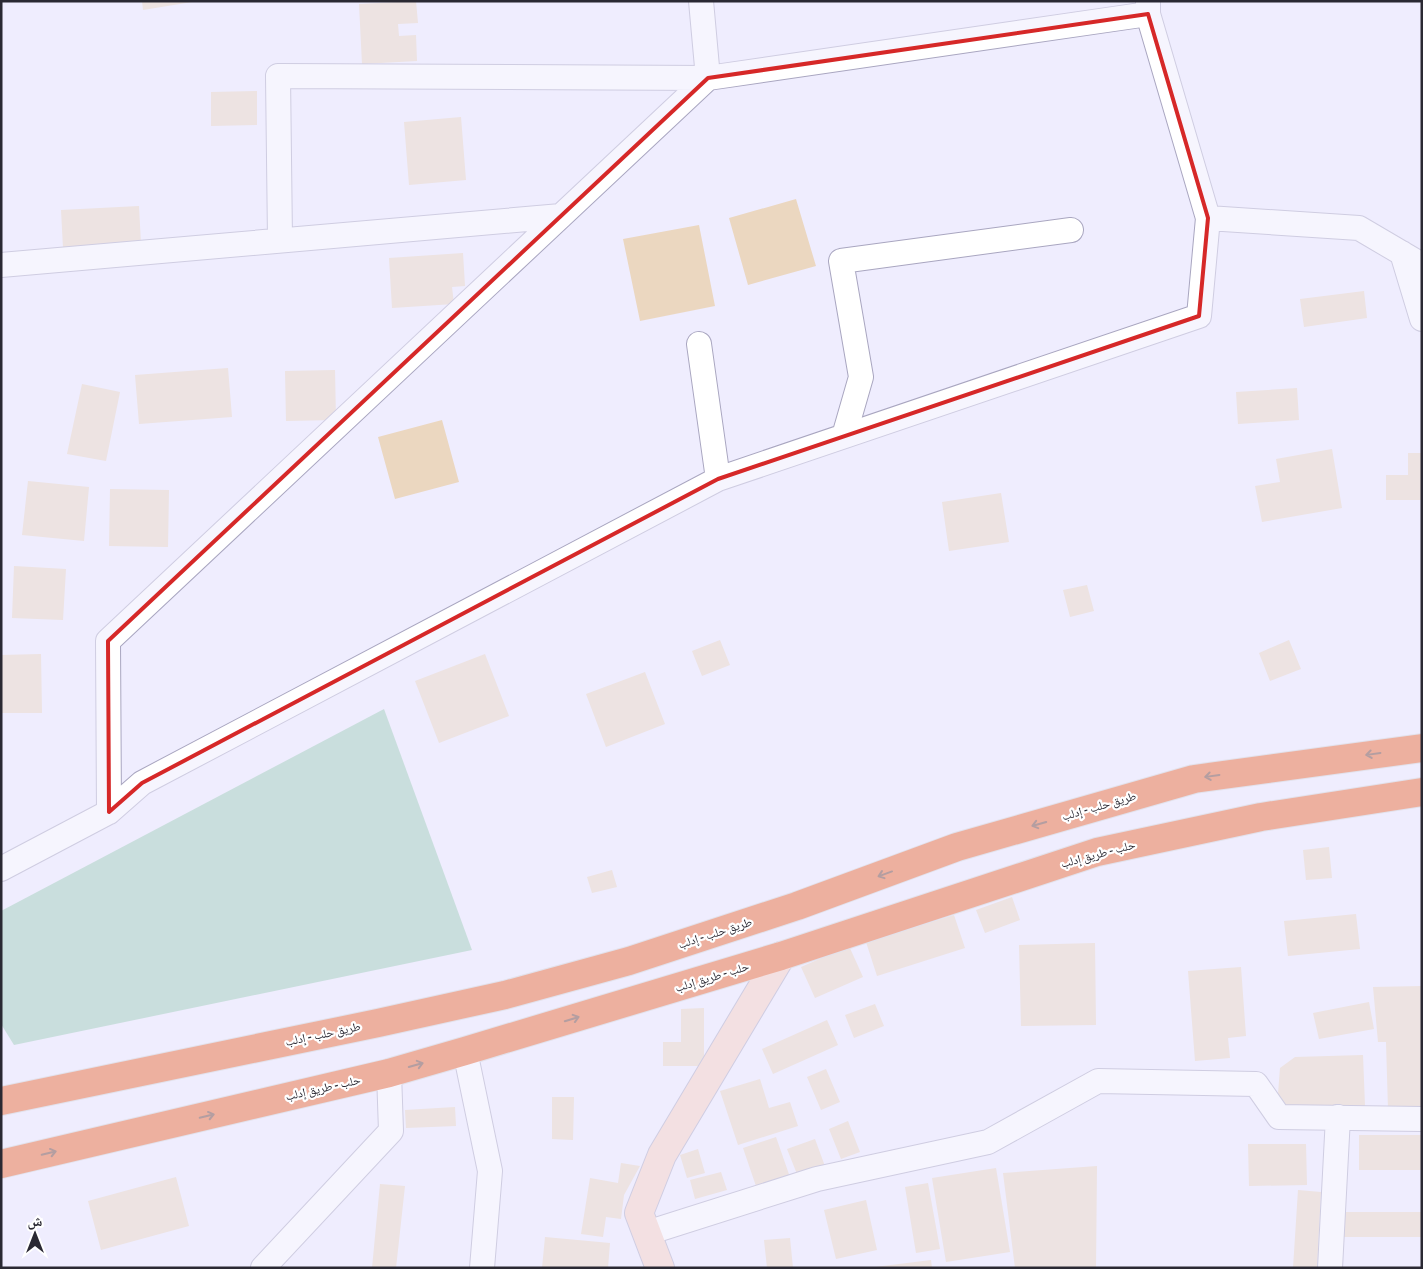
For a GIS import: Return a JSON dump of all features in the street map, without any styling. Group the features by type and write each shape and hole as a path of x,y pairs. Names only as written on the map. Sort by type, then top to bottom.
{"highway":[{"name":"طريق حلب - إدلب","path":"1,1101 505,995 629,960 787,909 957,847 1194,779 1422,748"},
{"name":"حلب - طريق إدلب","path":"1,1164 389,1073 465,1052 781,956 1097,852 1261,817 1422,792"}],"street":[{"path":"701,1 708,78"},
{"path":"1,869 109,812 142,783 718,479 1199,316 1208,218 1148,8 708,78 278,76 280,240"},
{"path":"109,812 108,640 708,78"},
{"path":"1,265 561,216"},
{"path":"1208,218 1359,228 1412,259 1422,319"},
{"path":"844,436 861,377 842,261 1071,230"},
{"path":"699,344 718,479"},
{"path":"660,1268 639,1213 662,1155 781,956"},
{"path":"465,1052 490,1171 482,1268"},
{"path":"263,1268 390,1131 389,1073"},
{"path":"647,1233 817,1180 988,1142 1098,1081 1256,1084 1279,1117 1422,1119"},
{"path":"1330,1268 1338,1118"}],"highlighted area":[{"path":"1148,14 1208,218 1199,316 718,479 142,783 109,812 108,641 708,78"}],"green space":[{"path":"384,709 472,950 14,1045 1,1024 1,911"}],"building":[{"path":"142,1 192,1 192,2 143,10"},
{"path":"416,1 418,23 398,24 399,36 416,35 417,61 362,64 359,4"},
{"path":"257,91 257,125 211,126 211,92"},
{"path":"461,117 466,180 409,185 404,122"},
{"path":"796,199 816,266 748,285 729,218"},
{"path":"139,206 141,244 63,248 61,210"},
{"path":"699,225 715,306 640,321 623,239"},
{"path":"463,253 465,286 452,287 454,304 392,308 389,258"},
{"path":"1364,291 1367,318 1304,327 1300,299"},
{"path":"228,368 232,417 139,424 135,375"},
{"path":"335,370 336,420 286,421 285,371"},
{"path":"82,384 120,392 106,461 67,454"},
{"path":"1297,388 1299,420 1238,424 1236,392"},
{"path":"442,420 459,482 395,499 378,437"},
{"path":"1332,449 1342,508 1262,522 1255,486 1280,482 1276,459"},
{"path":"1408,453 1422,453 1422,500 1386,500 1386,475 1408,475"},
{"path":"28,481 89,487 84,541 22,535"},
{"path":"110,489 169,490 168,547 109,546"},
{"path":"1001,493 1009,542 949,551 942,502"},
{"path":"14,566 66,569 63,620 12,618"},
{"path":"1087,585 1094,611 1070,617 1063,590"},
{"path":"720,640 730,665 702,676 692,651"},
{"path":"1289,640 1301,669 1270,681 1259,653"},
{"path":"41,654 42,713 1,713 1,655"},
{"path":"485,654 509,716 439,743 415,681"},
{"path":"645,672 665,724 606,747 586,694"},
{"path":"1329,847 1332,878 1306,880 1303,850"},
{"path":"612,870 617,887 592,893 587,877"},
{"path":"1012,897 1020,920 985,933 976,910"},
{"path":"1356,914 1360,949 1288,956 1284,921"},
{"path":"954,915 965,948 877,976 866,942"},
{"path":"1095,943 1096,1025 1021,1026 1019,945"},
{"path":"849,946 863,977 815,998 801,967"},
{"path":"1241,967 1246,1036 1228,1038 1230,1058 1195,1061 1188,971"},
{"path":"1422,986 1422,1108 1388,1109 1386,1042 1378,1042 1373,987"},
{"path":"1369,1002 1374,1029 1319,1039 1313,1013"},
{"path":"875,1004 884,1026 854,1038 845,1015"},
{"path":"704,1008 704,1066 663,1066 663,1042 681,1042 681,1009"},
{"path":"827,1020 838,1045 773,1074 762,1049"},
{"path":"1363,1055 1365,1106 1288,1108 1278,1094 1280,1068 1295,1057"},
{"path":"826,1069 840,1102 821,1110 807,1077"},
{"path":"760,1079 769,1108 790,1102 798,1126 738,1145 720,1091"},
{"path":"552,1097 574,1097 573,1140 552,1139"},
{"path":"455,1107 456,1126 406,1128 405,1110"},
{"path":"848,1121 860,1152 841,1159 829,1129"},
{"path":"1359,1135 1422,1135 1422,1170 1359,1170"},
{"path":"776,1137 791,1180 758,1192 743,1148"},
{"path":"815,1139 826,1169 799,1179 787,1149"},
{"path":"1248,1144 1306,1144 1307,1185 1249,1186"},
{"path":"698,1149 705,1173 687,1178 680,1155"},
{"path":"621,1163 640,1166 624,1195 621,1219 606,1217 603,1237 581,1234 590,1178 618,1183"},
{"path":"1097,1166 1096,1268 1015,1268 1003,1173"},
{"path":"996,1168 1010,1252 946,1262 932,1178"},
{"path":"721,1172 727,1190 695,1199 690,1180"},
{"path":"176,1177 189,1226 101,1250 88,1201"},
{"path":"928,1183 940,1249 916,1253 905,1187"},
{"path":"380,1184 405,1186 396,1268 372,1268"},
{"path":"1298,1190 1321,1192 1317,1268 1293,1268"},
{"path":"866,1200 877,1250 836,1259 824,1210"},
{"path":"1344,1212 1422,1212 1422,1237 1344,1237"},
{"path":"545,1237 610,1243 608,1268 542,1268"},
{"path":"790,1238 793,1268 767,1268 764,1240"},
{"path":"931,1260 932,1268 875,1268 875,1267"}]}
